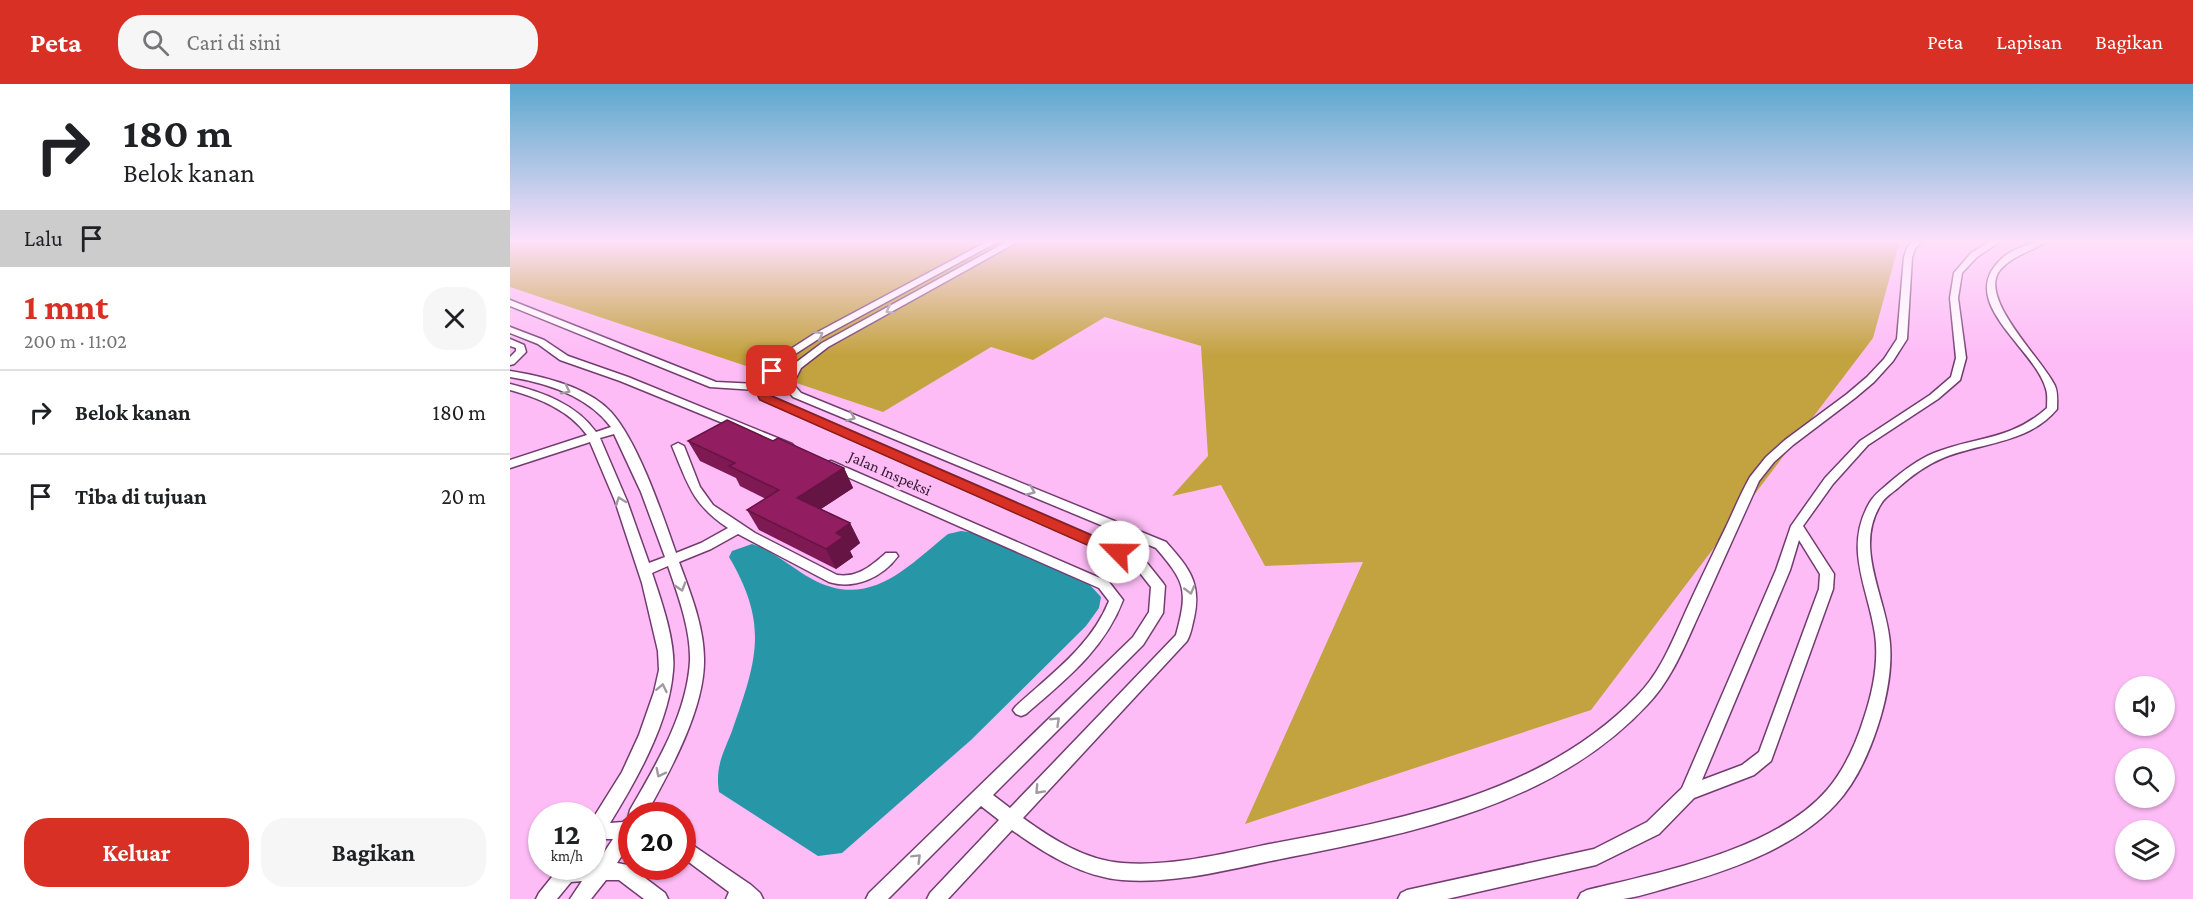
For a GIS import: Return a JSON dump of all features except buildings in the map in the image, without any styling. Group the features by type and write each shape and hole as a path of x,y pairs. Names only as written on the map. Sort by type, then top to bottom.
{"lane":[{"path":"760,387 786,356 817,336 924,279"},
{"path":"936,899 1182,637 1192,600 1185,572 1161,545 797,395 788,384 792,371 804,358 946,279"},
{"path":"980,795 1011,820 1066,855 1106,870 1157,871 1237,860 1457,812 1517,788 1564,763 1611,730 1643,700 1669,664 1754,480 1764,466 1781,448 1866,385 1896,351 1902,339 1906,279"},
{"path":"1407,899 1596,857 1653,828 1688,793 1783,570 1797,526 1829,481 1864,443 1934,397 1956,378 1961,358 1954,298 1957,279"},
{"path":"1587,899 1713,864 1780,836 1829,800 1865,742 1883,683 1882,634 1865,572 1863,534 1876,502 1907,473 1943,453 2012,437 2038,424 2052,409 2052,388 2038,364 2005,324 1993,302 1992,279"},
{"path":"510,303 714,385 760,387"},
{"path":"510,330 541,342 564,358 624,379 796,450"},
{"path":"510,342 521,347 521,352 510,362"},
{"path":"510,374 562,387 607,414 626,444 673,560 690,614 698,657 690,702 662,770 645,802"},
{"path":"510,387 542,396 584,423 602,453 645,570 660,626 667,667 658,709 629,773 606,812"},
{"path":"760,387 764,397 1138,561 1158,586 1156,613 1138,641 875,899"},
{"path":"510,464 617,429"},
{"path":"678,446 697,492 709,508 740,528 834,579 847,582 861,580 891,556"},
{"name":"Jalan Inspeksi","path":"818,460 1104,585 1116,600 1112,616 1093,644 1021,710"},
{"path":"1688,793 1748,770 1765,756 1826,589 1827,574 1797,526"},
{"path":"645,570 673,560 740,528"},
{"path":"606,865 618,846"},
{"path":"696,857 745,896"},
{"path":"606,871 622,871 659,899"},
{"path":"545,899 561,880"},
{"path":"579,899 595,880"}],"shaded area":[{"path":"510,279 1889,279 1873,338 1591,710 1245,824 1363,562 1265,566 1221,485 1172,496 1208,456 1201,346 1105,317 1033,360 991,347 883,412 510,287"},
{"path":"961,531 975,533 1090,585 1101,597 1099,608 1086,626 971,740 842,853 818,856 719,792 718,775 721,761 748,683 755,643 750,603 742,581 729,557 732,551 752,544 775,555 812,579 832,587 851,590 886,581 917,560 948,534"}],"route":[{"path":"772,371 760,387 764,397 1118,552"}]}
